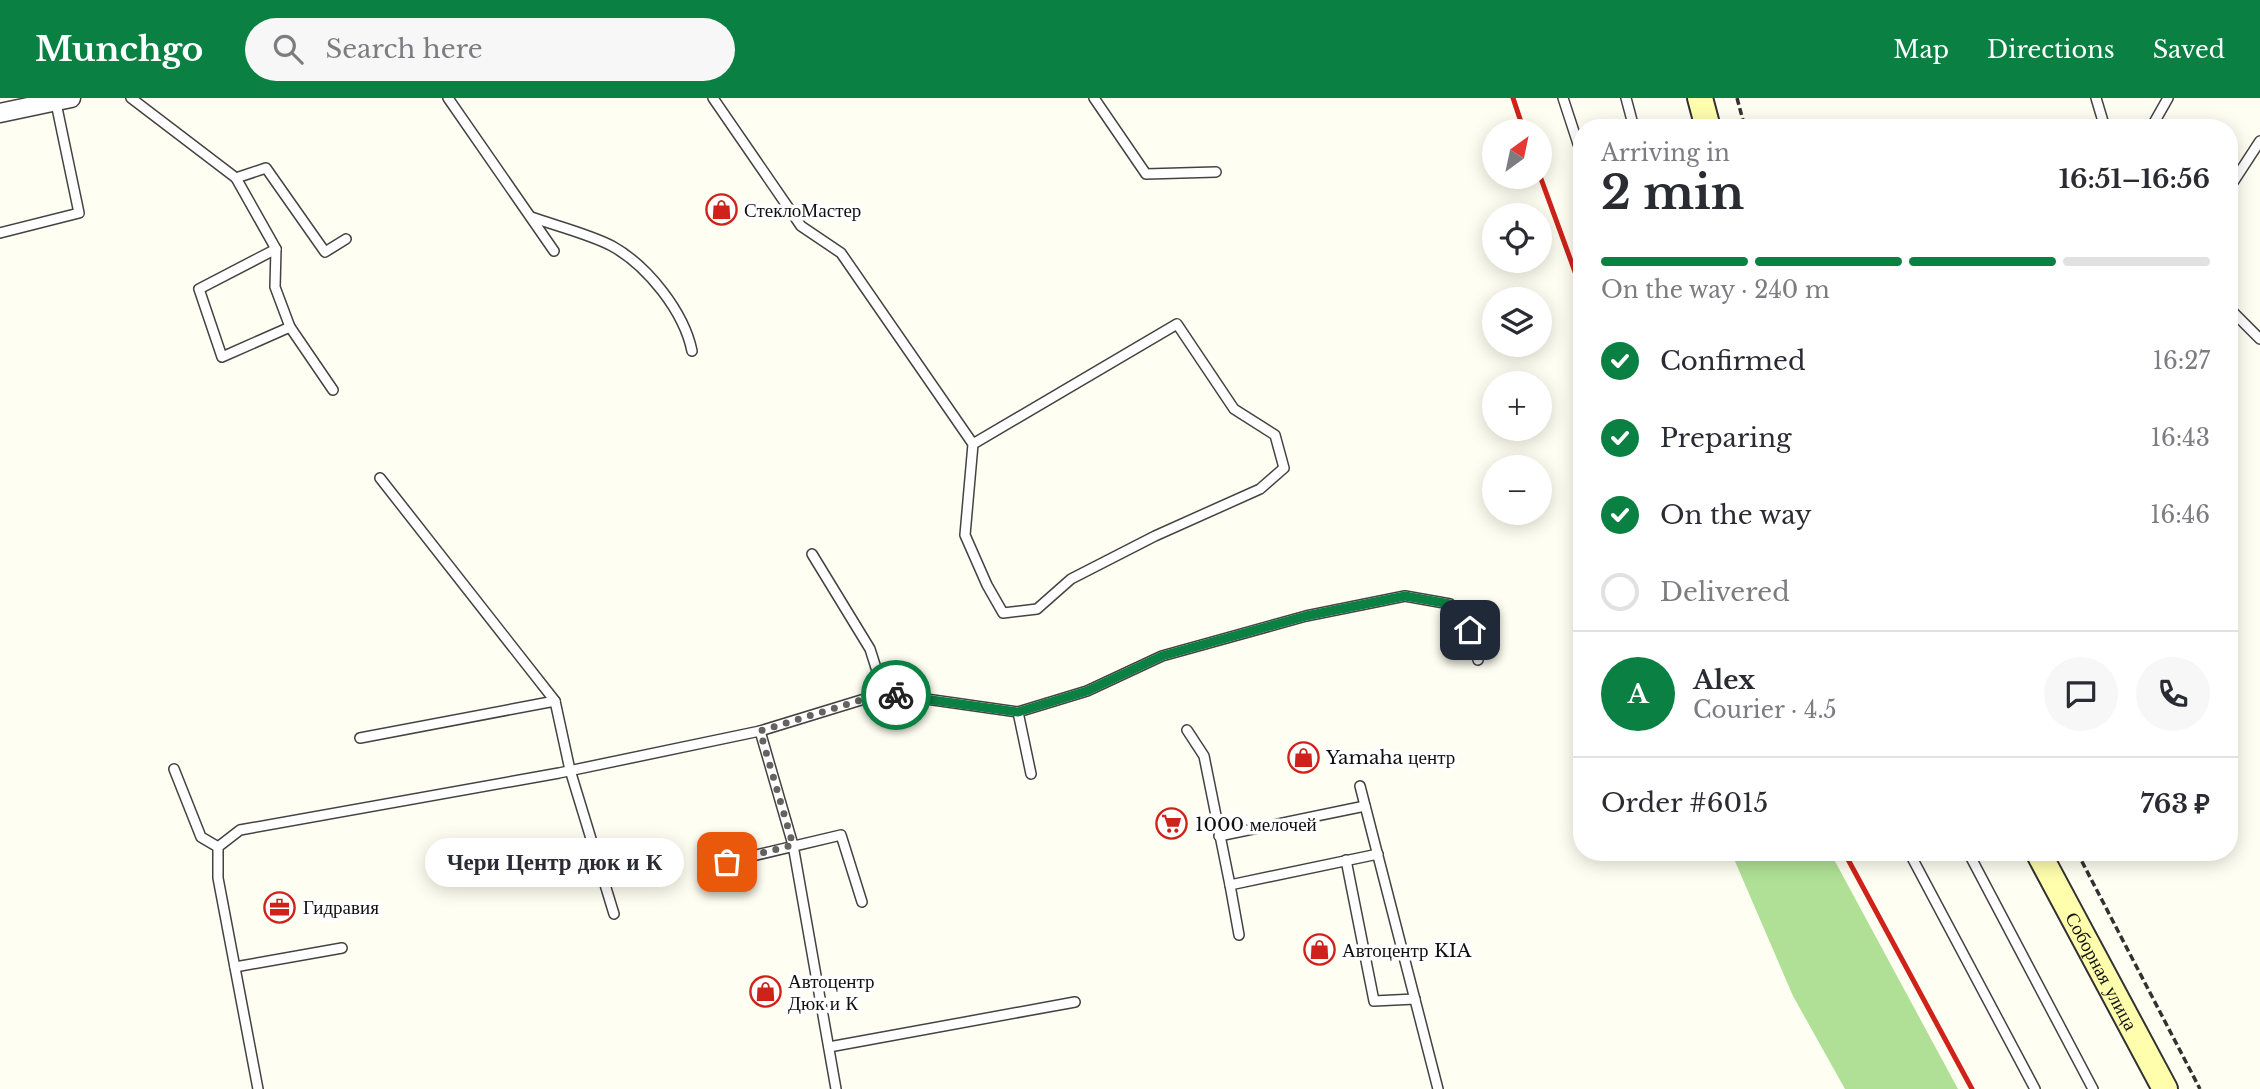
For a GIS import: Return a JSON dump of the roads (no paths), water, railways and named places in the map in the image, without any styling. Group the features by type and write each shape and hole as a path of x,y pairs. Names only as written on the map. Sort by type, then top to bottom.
{"street":[{"path":"1700,98 1706,119"},
{"path":"0,113 63,100"},
{"name":"Соборная улица","path":"2043,861 2165,1089"}],"lane":[{"path":"131,98 236,178 276,249 275,287 290,327 334,390"},
{"path":"449,98 554,251"},
{"path":"713,98 801,226 841,253 973,444 965,535 987,585 1003,613 1037,609 1071,579 1156,536 1260,489 1284,468 1275,435 1234,409 1177,324 973,444"},
{"path":"1094,98 1146,174 1216,172"},
{"path":"1563,98 1573,129"},
{"path":"1626,98 1632,119"},
{"path":"2096,98 2102,119"},
{"path":"2156,119 2168,98"},
{"path":"0,233 79,213 63,100"},
{"path":"2238,175 2260,141"},
{"path":"236,178 266,168 325,252 346,239"},
{"path":"531,217 612,246 651,276 688,331 692,351"},
{"path":"276,249 199,289 222,357 290,327"},
{"path":"2238,317 2260,339"},
{"path":"380,478 555,701 570,770 614,914"},
{"path":"812,554 870,649 884,693"},
{"path":"218,847 240,830 570,770 760,731 884,693 1018,712 1087,691 1162,656 1306,616 1405,596 1450,604 1470,630 1478,660"},
{"path":"360,738 555,701"},
{"path":"1018,712 1031,774"},
{"path":"1187,730 1204,756 1239,935"},
{"path":"760,731 793,845 836,1089"},
{"path":"174,769 201,837 218,847"},
{"path":"1360,786 1438,1089"},
{"path":"1219,836 1365,806"},
{"path":"727,862 841,835 862,902"},
{"path":"218,847 218,878 258,1089"},
{"path":"1230,885 1378,854"},
{"path":"1346,860 1374,1001 1415,999"},
{"path":"1914,861 2035,1089"},
{"path":"1973,861 2093,1089"},
{"path":"235,967 342,948"},
{"path":"829,1047 1075,1002"}],"railway":[{"path":"1513,98 1520,119"},
{"path":"1545,189 1573,266"},
{"path":"1849,861 1972,1089"}],"place":[{"name":"СтеклоМастер","path":"721,210"},
{"name":"Yamaha центр","path":"1303,757"},
{"name":"1000 мелочей","path":"1172,824"},
{"name":"Чери Центр дюк и К","path":"727,862"},
{"name":"Гидравия","path":"280,907"},
{"name":"Автоцентр KIA","path":"1319,950"},
{"name":"Автоцентр Дюк и К","path":"765,992"}]}
